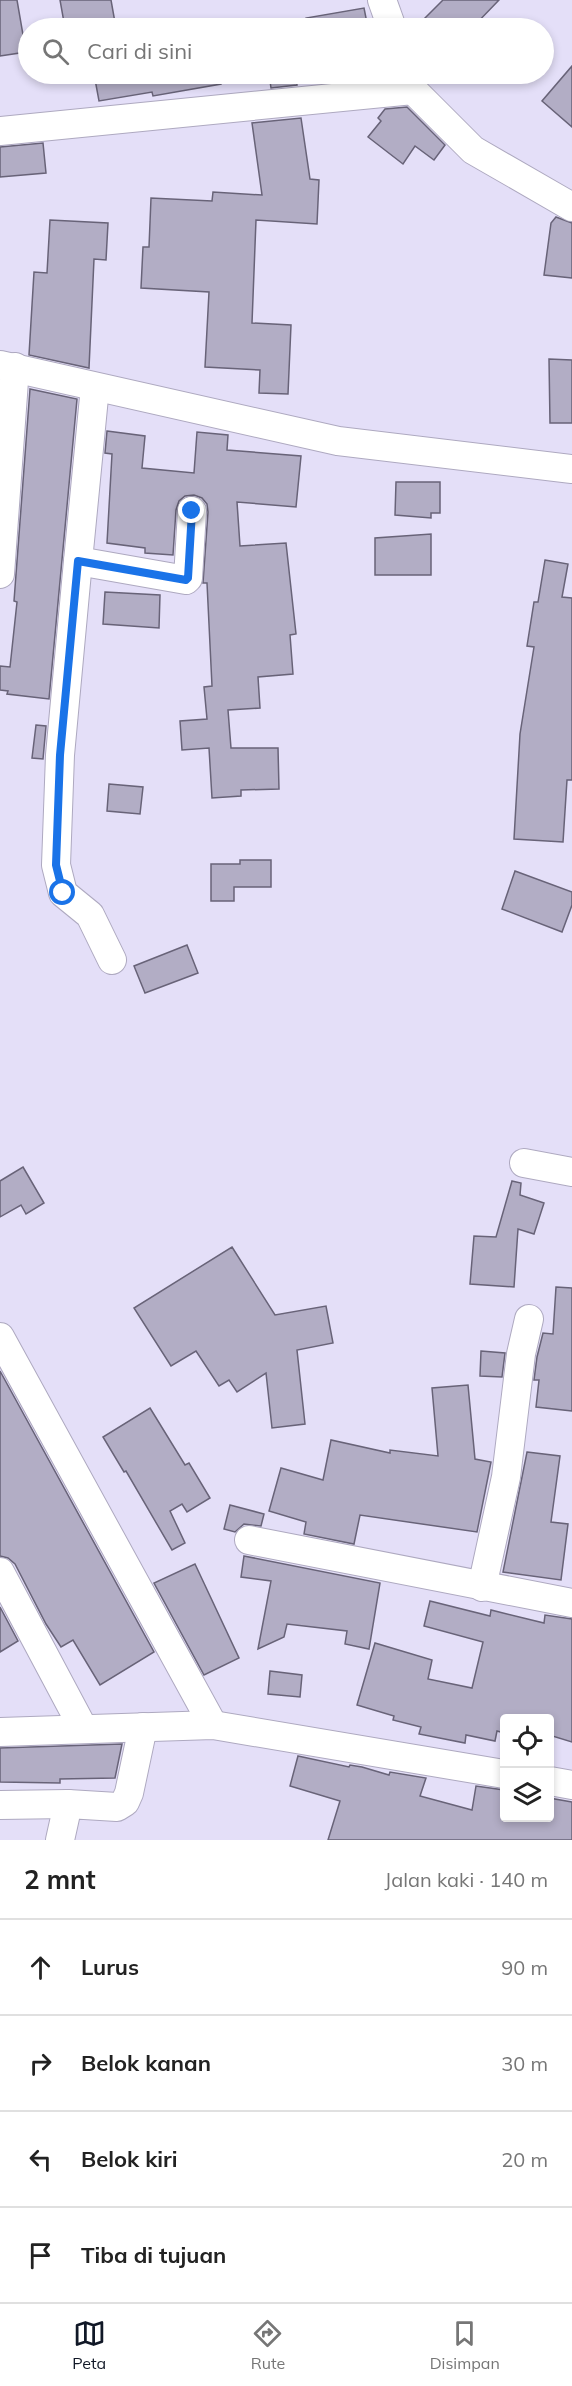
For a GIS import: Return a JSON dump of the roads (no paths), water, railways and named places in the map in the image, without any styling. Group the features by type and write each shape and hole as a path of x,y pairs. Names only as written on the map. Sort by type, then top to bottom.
{"street":[{"path":"0,131 393,84"},
{"path":"412,84 473,150 572,207"},
{"path":"0,574 7,366 338,441 572,469"},
{"path":"95,387 60,755 56,865 63,893 90,915 112,960"},
{"path":"78,561 186,580 188,578 192,511"},
{"path":"524,1163 572,1172"},
{"path":"482,1587 506,1477 521,1354 530,1319"},
{"path":"0,1337 213,1725"},
{"path":"249,1540 572,1603"},
{"path":"0,1572 83,1728"},
{"path":"0,1732 213,1725 500,1773"},
{"path":"0,1805 68,1804 117,1807 124,1802 129,1793 142,1727"},
{"path":"554,1782 572,1785"},
{"path":"60,1840 68,1804"}]}
